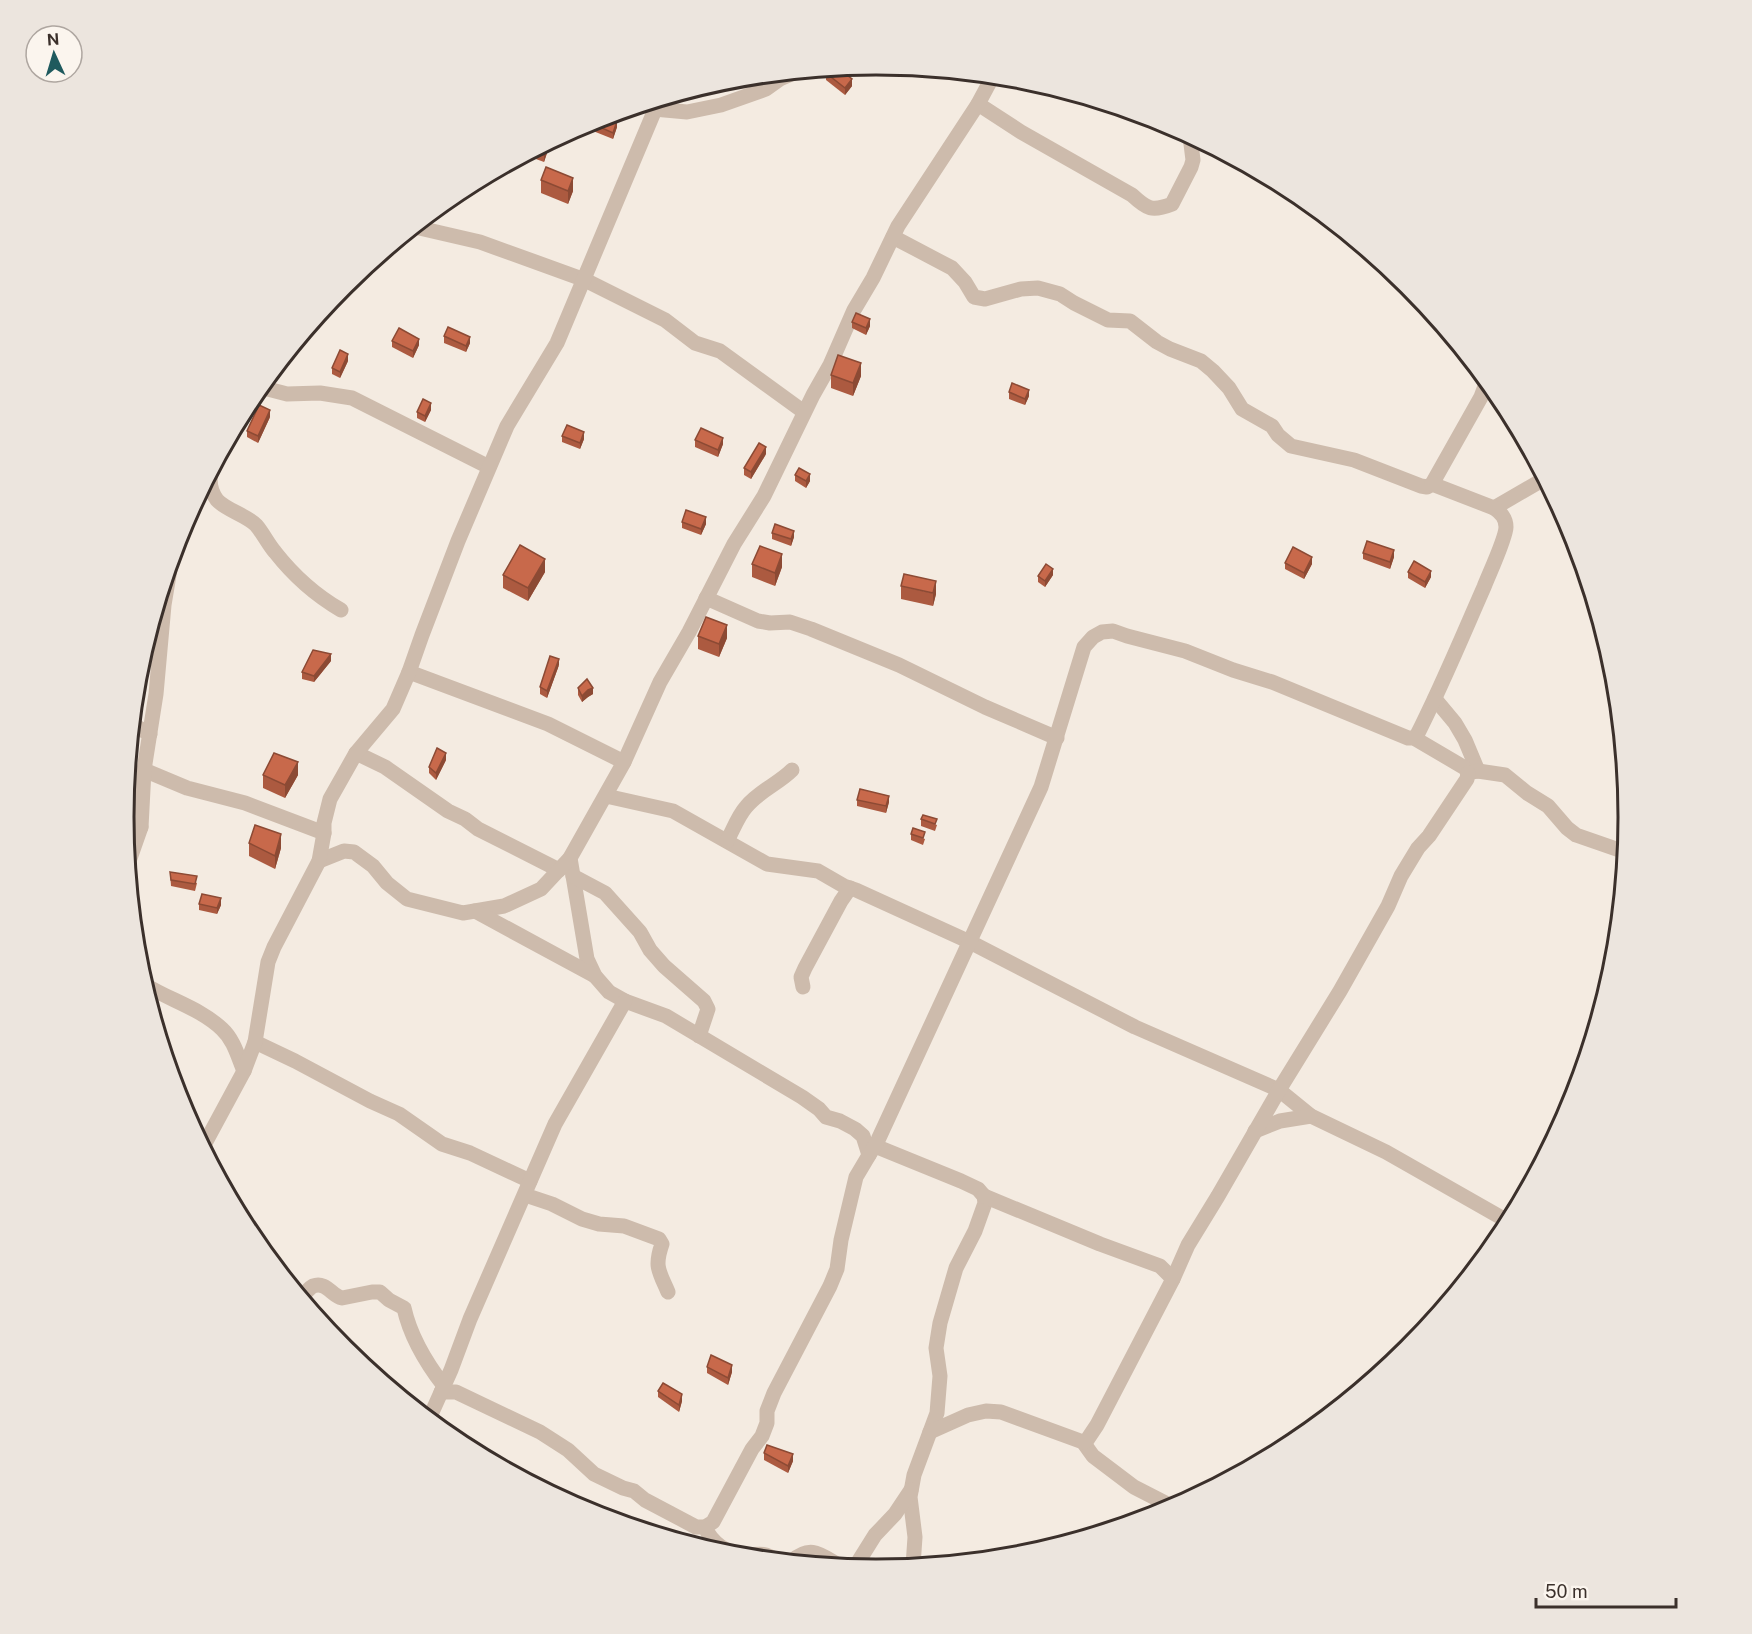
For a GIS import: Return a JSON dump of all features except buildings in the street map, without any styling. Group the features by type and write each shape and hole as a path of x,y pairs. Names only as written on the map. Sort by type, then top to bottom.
{"street":[{"path":"663,106 687,111 721,105 766,89 777,81"},
{"path":"989,84 898,226 873,278 854,310 830,365 804,412 764,496 734,544 660,682 624,762 570,858 566,873 587,959 595,976 609,992 625,1001 666,1016 802,1097 826,1117 855,1129 874,1147 961,1181 978,1189 984,1196 1160,1266 1173,1279"},
{"path":"978,104 1132,195 1144,207 1154,209 1172,204 1191,167 1193,160 1191,146"},
{"path":"208,1138 244,1071 255,1042 268,962 319,861 330,799 357,753 393,709 489,467 507,426 557,343 656,108"},
{"path":"423,229 480,242 585,280 665,320 695,343 720,351 804,412"},
{"path":"893,237 952,268 965,282 974,297 985,298 1021,289 1038,288 1060,294 1108,320 1130,321 1157,342 1201,361 1229,388 1242,409 1272,426 1278,435 1291,446 1354,460 1421,486 1427,487 1432,484 1483,391"},
{"path":"270,390 287,394 320,393 352,398 489,467"},
{"path":"1494,508 1538,483"},
{"path":"1414,738 1435,699 1493,567 1506,530 1503,517 1494,508 1432,484"},
{"path":"212,488 218,500 256,525 296,578 341,610"},
{"path":"706,598 758,621 790,622 830,636 918,673 985,707 1057,738"},
{"path":"135,844 141,827 144,770 165,605"},
{"path":"306,1292 312,1286 324,1286 337,1298 380,1292 404,1308 411,1329 434,1372 447,1390 540,1432 568,1450 594,1474 634,1491 645,1500 696,1527 705,1527 713,1522 752,1449 762,1436 767,1423 767,1411 774,1393 830,1286 837,1269 841,1240 856,1177 874,1147 1041,787 1084,647 1093,637 1102,632 1113,631 1185,651 1272,682 1408,738 1414,738 1473,772 1505,775 1548,807 1575,835 1617,849"},
{"path":"409,672 548,724 624,762"},
{"path":"1435,699 1455,723 1473,772"},
{"path":"139,728 150,734"},
{"path":"357,753 385,767 478,829 605,893 640,932 650,950 664,966 704,1001 708,1009 699,1036"},
{"path":"144,770 187,788 245,803 324,833"},
{"path":"727,841 745,807 792,770"},
{"path":"1083,1442 1087,1440 1097,1425 1184,1255 1279,1090 1340,991 1388,906 1401,876 1418,848 1429,836 1473,772"},
{"path":"606,796 673,811 767,864 818,871 850,888 970,942 1135,1026 1279,1090 1311,1116 1386,1152 1501,1217"},
{"path":"134,821 141,827"},
{"path":"319,861 344,851 354,852 373,866 387,883 407,899 463,913 504,906 541,889 566,873"},
{"path":"803,987 801,977 805,968 850,888"},
{"path":"475,910 595,976"},
{"path":"155,991 200,1013 223,1029 233,1044 244,1071"},
{"path":"433,1412 447,1390 451,1370 470,1319 555,1124 625,1001"},
{"path":"255,1042 370,1101 399,1113 442,1144 470,1153 582,1219 599,1224 624,1226 659,1239 662,1244 657,1258 658,1266 668,1292"},
{"path":"1255,1131 1280,1121 1311,1116"},
{"path":"914,1557 915,1537 910,1497 914,1475 937,1413 940,1376 936,1348 940,1323 956,1268 975,1231 983,1209 984,1196"},
{"path":"1160,1266 1184,1255"},
{"path":"930,1432 968,1415 986,1411 1001,1412 1083,1442 1093,1456 1134,1487 1163,1502"},
{"path":"861,1558 870,1542 895,1514 912,1488"},
{"path":"705,1527 713,1541"},
{"path":"800,1555 803,1552 811,1552 825,1557"}]}
